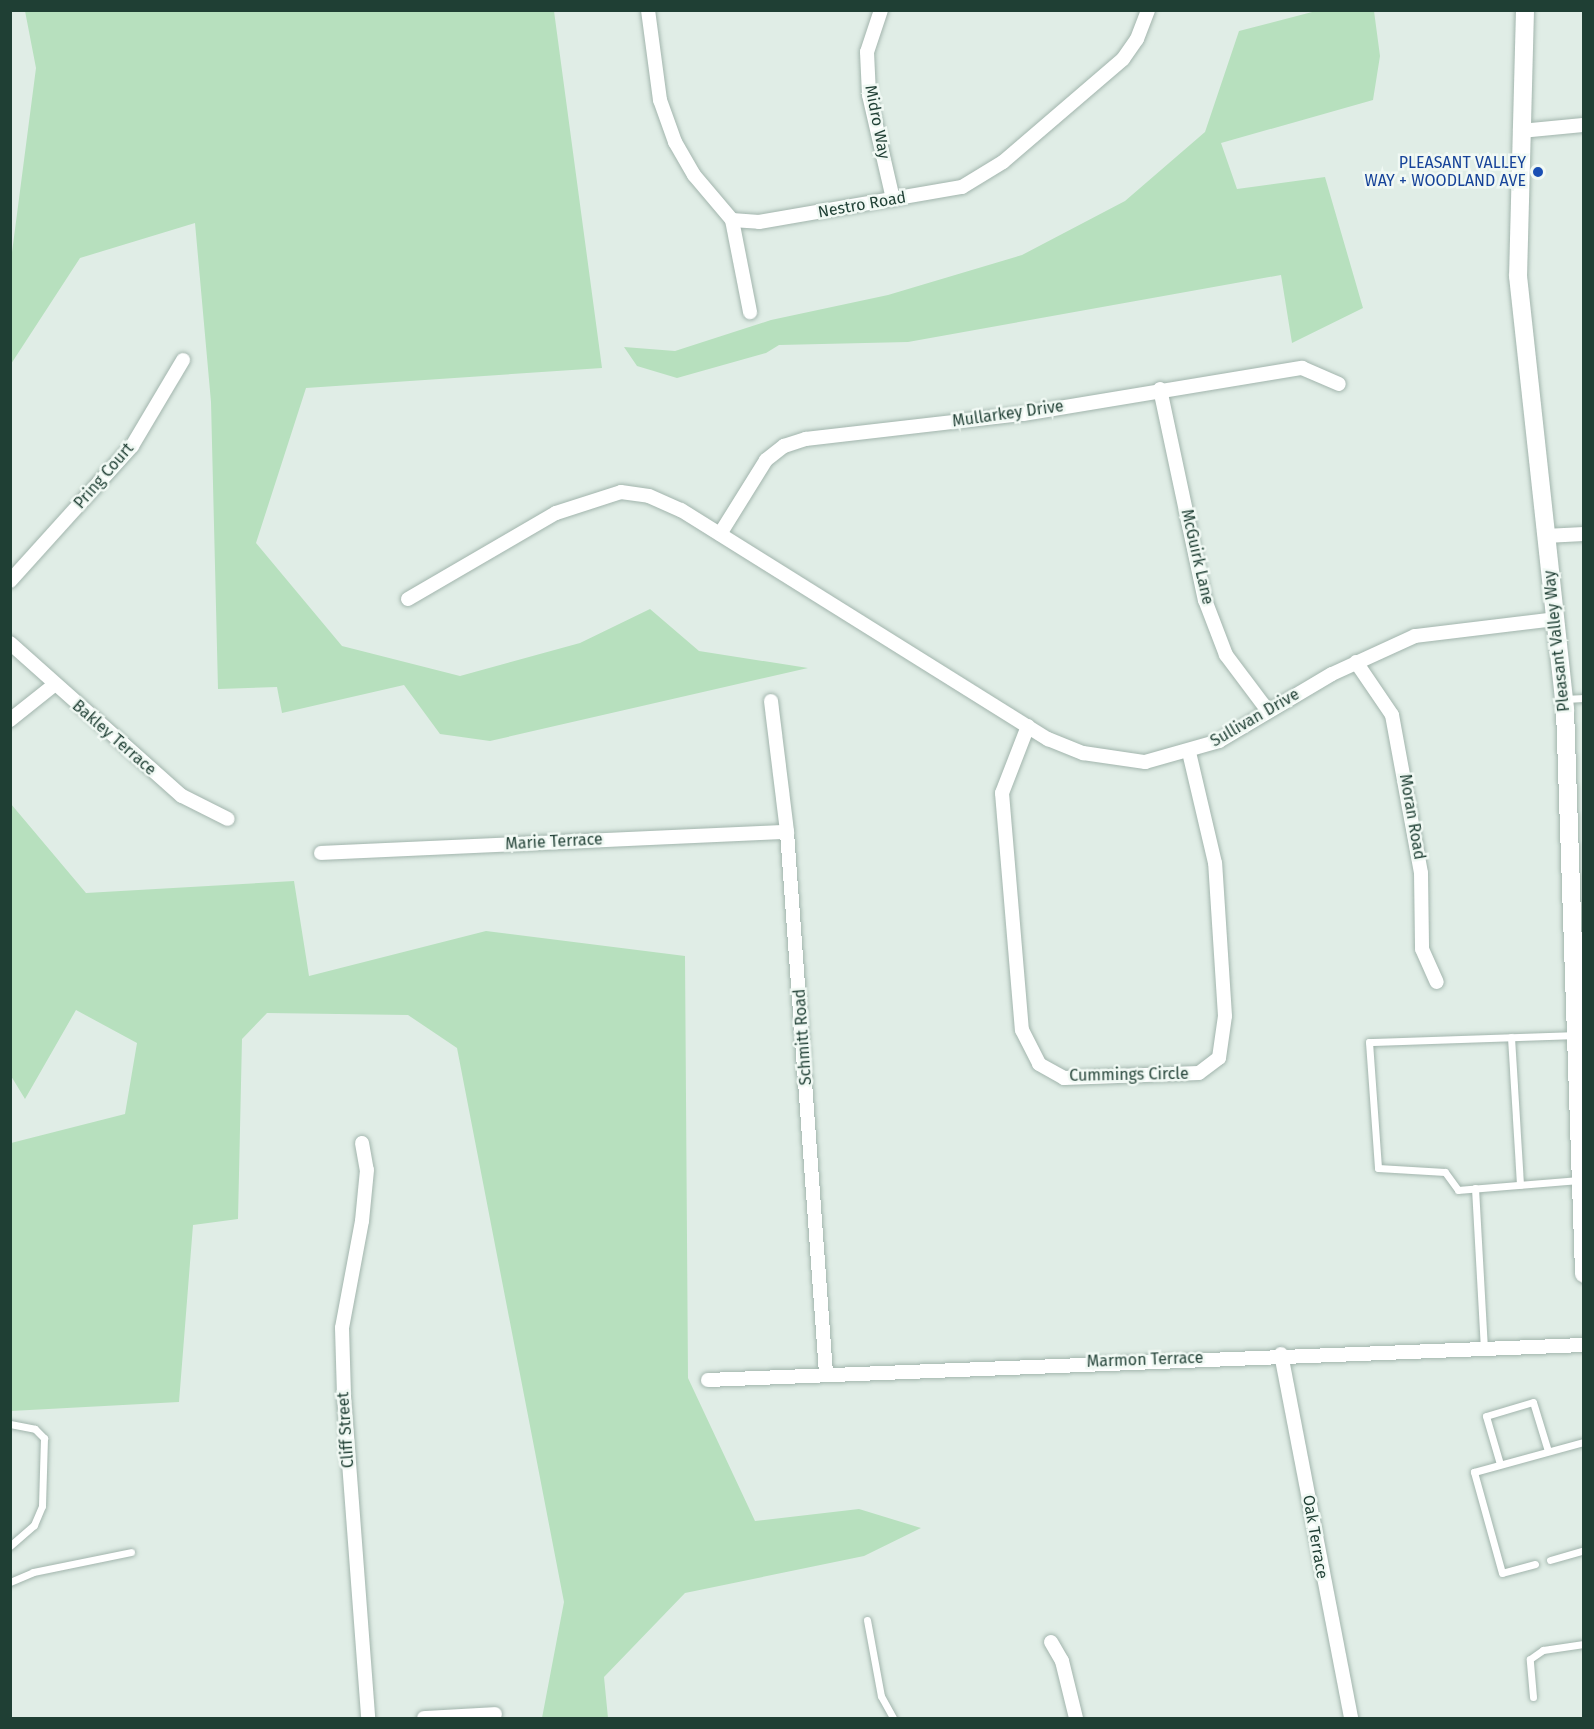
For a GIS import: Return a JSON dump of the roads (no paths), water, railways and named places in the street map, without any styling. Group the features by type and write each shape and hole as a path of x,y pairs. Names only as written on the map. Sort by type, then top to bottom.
{"main road":[{"name":"Pleasant Valley Way","path":"1525,10 1520,131 1520,322 1564,699 1584,1274"}],"street":[{"path":"648,10 660,100 675,142 694,175 732,220 750,312"},
{"name":"Midro Way","path":"881,10 867,52 869,94 893,199"},
{"name":"Nestro Road","path":"732,220 787,219 962,187 1003,162 1123,58 1137,39 1148,10"},
{"path":"1520,131 1584,124"},
{"name":"Pring Court","path":"10,581 132,446 183,360"},
{"name":"Mullarkey Drive","path":"720,534 766,460 784,446 806,439 1023,414 1160,389 1302,368 1338,384"},
{"name":"McGuirk Lane","path":"1160,389 1205,600 1226,655 1268,711"},
{"path":"408,599 556,513 621,492 649,496 720,534"},
{"name":"Sullivan Drive","path":"720,534 1028,726 1083,753 1115,760 1145,762 1189,753 1219,741 1356,662 1415,636 1556,619"},
{"path":"1545,536 1584,534"},
{"name":"Bakley Terrace","path":"10,643 54,685 182,796 228,819"},
{"name":"Moran Road","path":"1356,662 1392,715 1421,873 1422,949 1437,982"},
{"path":"10,720 54,685"},
{"name":"Schmitt Road","path":"771,701 788,831 826,1373"},
{"name":"Cummings Circle","path":"1028,726 1002,793 1022,1030 1039,1064 1064,1078 1199,1073 1219,1058 1225,1016 1215,863 1189,753"},
{"name":"Marie Terrace","path":"321,853 788,831"},
{"name":"Cliff Street","path":"362,1143 367,1170 362,1221 342,1328 344,1408 368,1719"},
{"name":"Marmon Terrace","path":"708,1380 1281,1354 1584,1345"},
{"name":"Oak Terrace","path":"1281,1354 1351,1719"},
{"path":"1051,1642 1062,1661 1076,1719"},
{"path":"424,1719 495,1714"}],"lane":[{"path":"1564,699 1584,698"},
{"path":"1574,1035 1369,1042 1378,1168 1445,1172 1458,1190 1520,1185 1580,1170"},
{"path":"1511,1037 1520,1185"},
{"path":"1476,1188 1484,1348"},
{"path":"1500,1464 1486,1416 1533,1402 1548,1451"},
{"path":"10,1424 34,1429 44,1438 42,1506 34,1525 10,1546"},
{"path":"1534,1564 1502,1573 1474,1472 1584,1442"},
{"path":"1550,1560 1584,1550"},
{"path":"10,1582 33,1572 131,1552"},
{"path":"867,1620 881,1696 893,1719"},
{"path":"1533,1697 1530,1659 1543,1650 1584,1644"}],"place":[{"name":"PLEASANT VALLEY WAY + WOODLAND AVE","path":"1538,172"}]}
